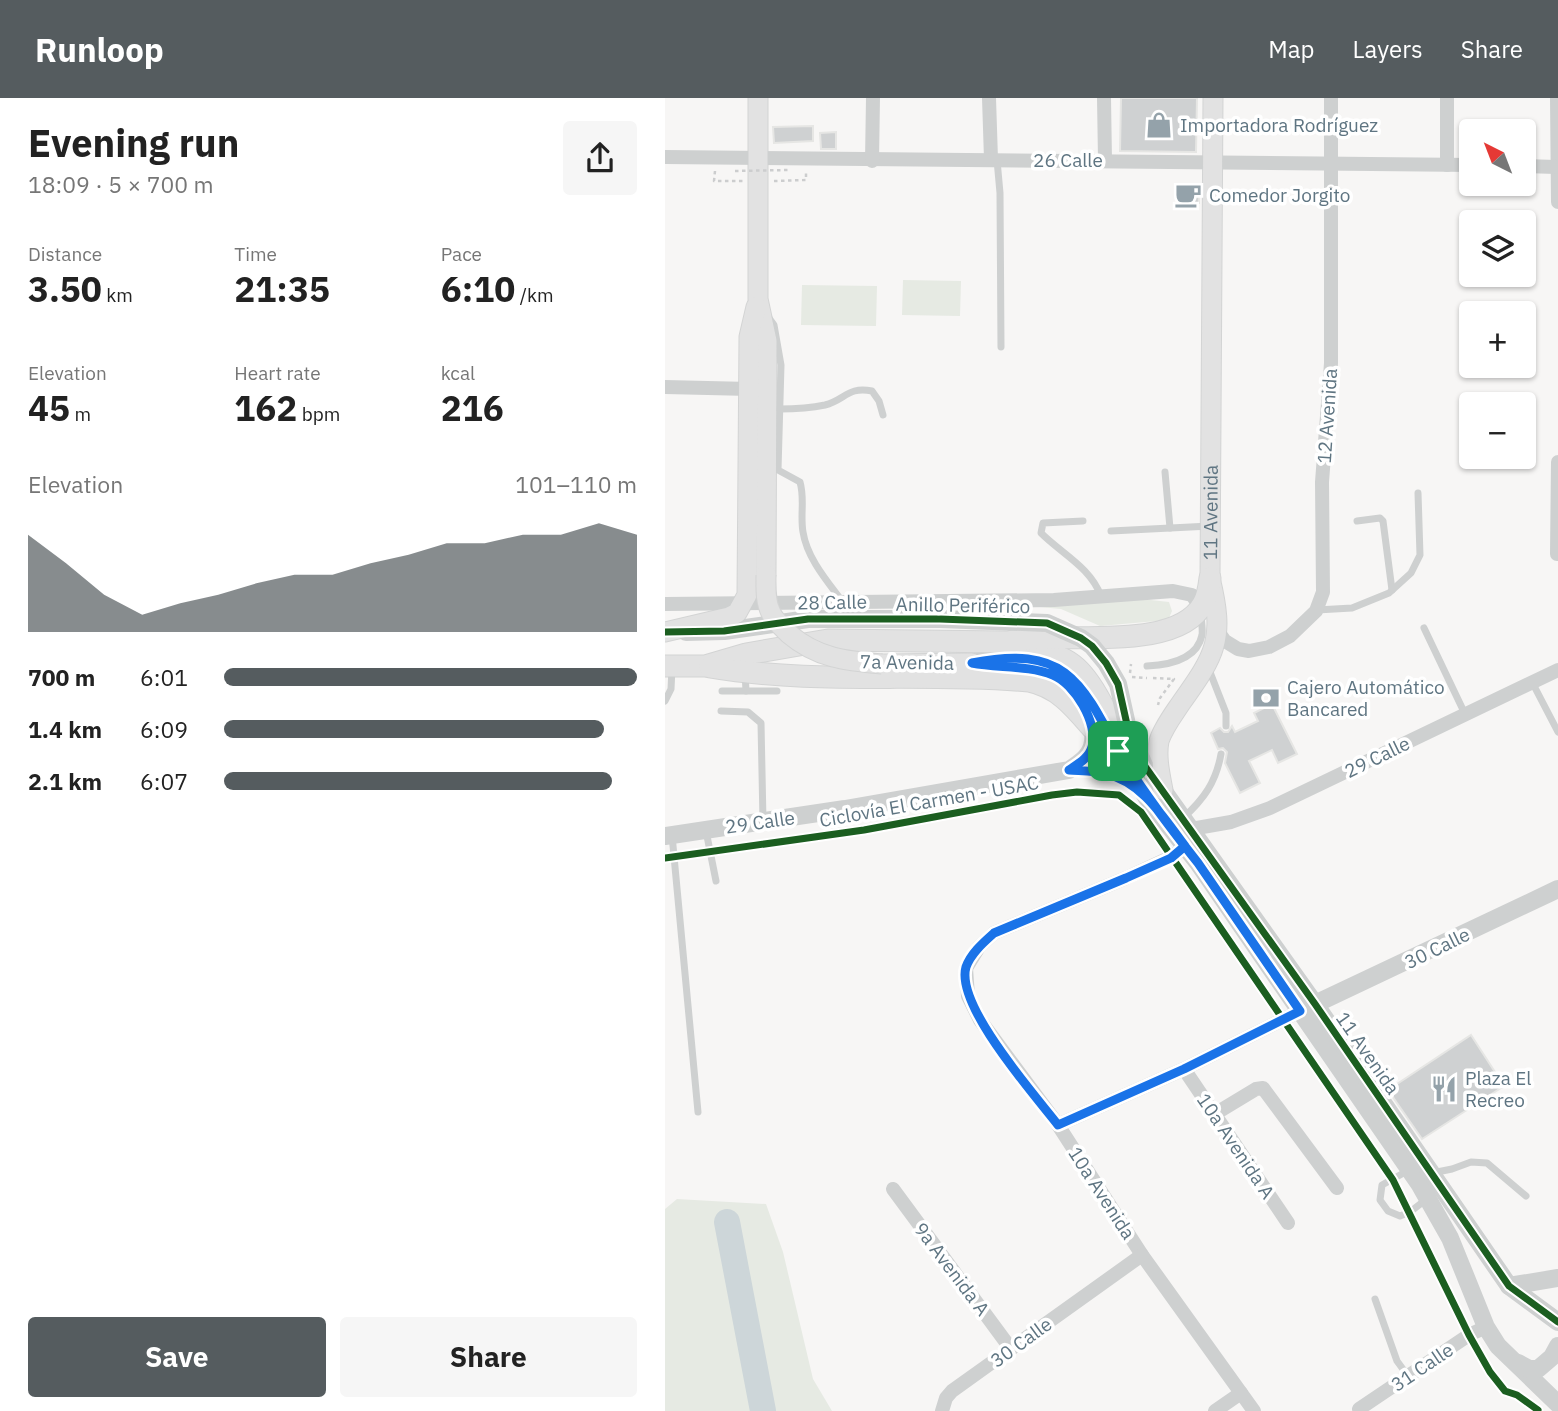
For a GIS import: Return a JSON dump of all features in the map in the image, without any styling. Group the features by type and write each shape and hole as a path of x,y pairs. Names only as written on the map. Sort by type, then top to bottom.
{"main road":[{"name":"7a Avenida","path":"758,98 756,158 752,181 759,305 767,341 766,596 772,614 803,646 823,656 850,662 881,664 972,663"},
{"name":"11 Avenida","path":"1155,794 1160,737 1207,666 1217,630 1217,609 1210,578 1213,98"},
{"name":"7a Avenida","path":"744,604 748,585 749,337 759,305"},
{"path":"1201,608 1210,578"},
{"path":"665,632 729,617 737,613 744,604"},
{"name":"Anillo Periférico","path":"669,666 705,666 746,654 828,640 1008,642 1023,638 1074,639 1147,634 1182,623 1201,608"},
{"path":"1008,642 1018,649 1053,653 1078,668 1093,687 1115,729 1118,751"},
{"path":"705,666 746,682 886,677 1029,681 1062,695 1091,728"}],"street":[{"path":"873,98 873,160"},
{"path":"989,98 994,159"},
{"path":"1104,98 1105,160"},
{"name":"12 Avenida","path":"1316,611 1323,592 1322,482 1331,363 1331,98"},
{"path":"1447,98 1447,165"},
{"path":"1557,98 1558,202"},
{"name":"26 Calle","path":"665,157 1459,165"},
{"path":"1537,166 1556,167"},
{"path":"665,387 750,390"},
{"path":"1557,554 1558,462"},
{"name":"28 Calle","path":"665,604 1031,601 1184,591 1192,595 1201,608"},
{"path":"1217,630 1225,641 1238,649 1249,651 1269,648 1290,636 1316,611"},
{"name":"Anillo Periférico","path":"665,632 724,631 808,619 1047,622 1081,638 1107,663 1118,684 1128,729 1155,794"},
{"name":"7a Avenida","path":"972,663 993,659 1030,659 1044,661 1064,670 1088,696 1118,751"},
{"path":"972,663 1039,671 1057,676 1077,696 1086,710 1093,745 1089,754 1069,770"},
{"name":"29 Calle","path":"966,968 979,947 994,933 1171,858 1186,831 1231,822 1270,808 1558,670"},
{"name":"11 Avenida","path":"1118,751 1186,831 1308,1008 1428,1198 1450,1238 1486,1327 1498,1346 1558,1404"},
{"name":"29 Calle","path":"669,835 763,822 1069,770"},
{"name":"11 Avenida","path":"1155,794 1186,831"},
{"name":"30 Calle","path":"1058,1125 1184,1069 1558,890"},
{"name":"10a Avenida","path":"966,968 968,996 980,1020 1058,1125 1142,1255 1254,1411"},
{"name":"11 Avenida","path":"1308,1008 1432,1173 1509,1286 1558,1322"},
{"name":"10a Avenida A","path":"1184,1069 1288,1223"},
{"path":"1213,1115 1256,1089 1263,1088 1338,1188"},
{"name":"9a Avenida A","path":"893,1189 1011,1349"},
{"name":"30 Calle","path":"942,1411 946,1398 952,1391 1142,1255"},
{"path":"1509,1286 1558,1278"},
{"name":"31 Calle","path":"1359,1409 1469,1335 1486,1327"},
{"path":"1515,1361 1529,1369 1538,1369 1552,1357 1558,1346"},
{"path":"1215,1411 1241,1393"}],"lane":[{"path":"994,159 1000,193 1001,347"},
{"path":"759,305 774,325 781,365 778,470 800,482 806,542 820,572 842,602"},
{"path":"779,409 828,404 846,393 861,389 872,391 879,401 883,415"},
{"path":"1165,472 1170,528"},
{"path":"1316,611 1352,607 1392,590 1411,573 1420,555 1418,493"},
{"path":"1357,520 1380,518 1385,525 1392,590"},
{"path":"1083,521 1043,523 1041,533 1070,555 1097,585 1102,596"},
{"path":"1111,531 1210,526"},
{"path":"1147,666 1176,662 1197,647 1202,635 1201,608"},
{"path":"1424,628 1466,714"},
{"path":"665,701 671,689 669,666"},
{"path":"1207,666 1226,713 1226,726"},
{"path":"722,691 746,682 777,691"},
{"path":"1532,682 1558,732"},
{"path":"721,711 748,712 761,723 763,822"},
{"path":"1186,831 1218,770 1221,754"},
{"path":"1069,770 1109,774 1155,794"},
{"path":"706,830 716,881"},
{"path":"669,835 698,1112"},
{"path":"1432,1173 1471,1162 1487,1163 1526,1196"},
{"path":"1410,1169 1382,1185 1380,1200 1388,1211 1400,1216 1428,1198"},
{"path":"1375,1299 1397,1361 1408,1376"}],"path":[{"path":"787,170 715,171 714,181 806,180"},
{"path":"1131,664 1130,677 1174,678 1160,698 1156,711 1166,726"},
{"path":"1526,1404 1539,1410"}],"shaded area":[{"path":"903,280 961,281 960,316 902,315"},
{"path":"802,285 877,286 876,326 801,325"},
{"path":"1142,599 1169,602 1172,611 1168,620 1100,626 1061,609 1040,607"},
{"path":"677,1199 766,1204 783,1252 813,1379 832,1411 665,1411 665,1209"}],"building":[{"name":"Importadora Rodríguez","path":"1121,98 1197,98 1196,152 1120,151"},
{"path":"813,126 813,141 774,143 773,127"},
{"path":"836,132 836,149 821,149 820,133"},
{"name":"Comedor Jorgito","path":"1198,186 1199,203 1178,204 1177,187"},
{"path":"1272,704 1297,754 1278,763 1272,750 1249,761 1260,783 1240,793 1225,763 1227,752 1223,748 1218,749 1211,733 1220,728 1228,732 1232,726 1235,732 1258,721 1254,713"},
{"name":"Plaza El Recreo","path":"1471,1035 1504,1086 1422,1139 1388,1090"}],"waterway":[{"path":"727,1222 763,1411"}],"cycle path":[{"path":"665,632 724,631 808,619 940,619 1047,623 1081,638 1092,646 1118,684 1128,729 1144,765 1315,1004 1509,1286 1558,1322"},
{"name":"Ciclovía El Carmen - USAC","path":"665,858 864,830 1052,795 1077,792 1119,795 1141,812 1393,1180 1490,1372 1505,1391 1517,1395 1538,1410"}],"place":[{"name":"Importadora Rodríguez","path":"1159,125"},
{"name":"Comedor Jorgito","path":"1188,195"},
{"name":"Cajero Automático Bancared","path":"1266,698"},
{"name":"Plaza El Recreo","path":"1444,1089"}],"route":[{"path":"1118,751 1088,696 1064,670 1044,661 1030,659 993,659 972,663 1039,671 1057,676 1068,685 1086,710 1093,735 1089,754 1069,770 1109,774 1131,784 1147,798 1185,846 1171,858 994,933 979,947 966,968 968,996 980,1020 1058,1125 1184,1069 1285,1021 1300,1011 1198,863 1185,846 1164,819 1147,798 1118,751"}]}
